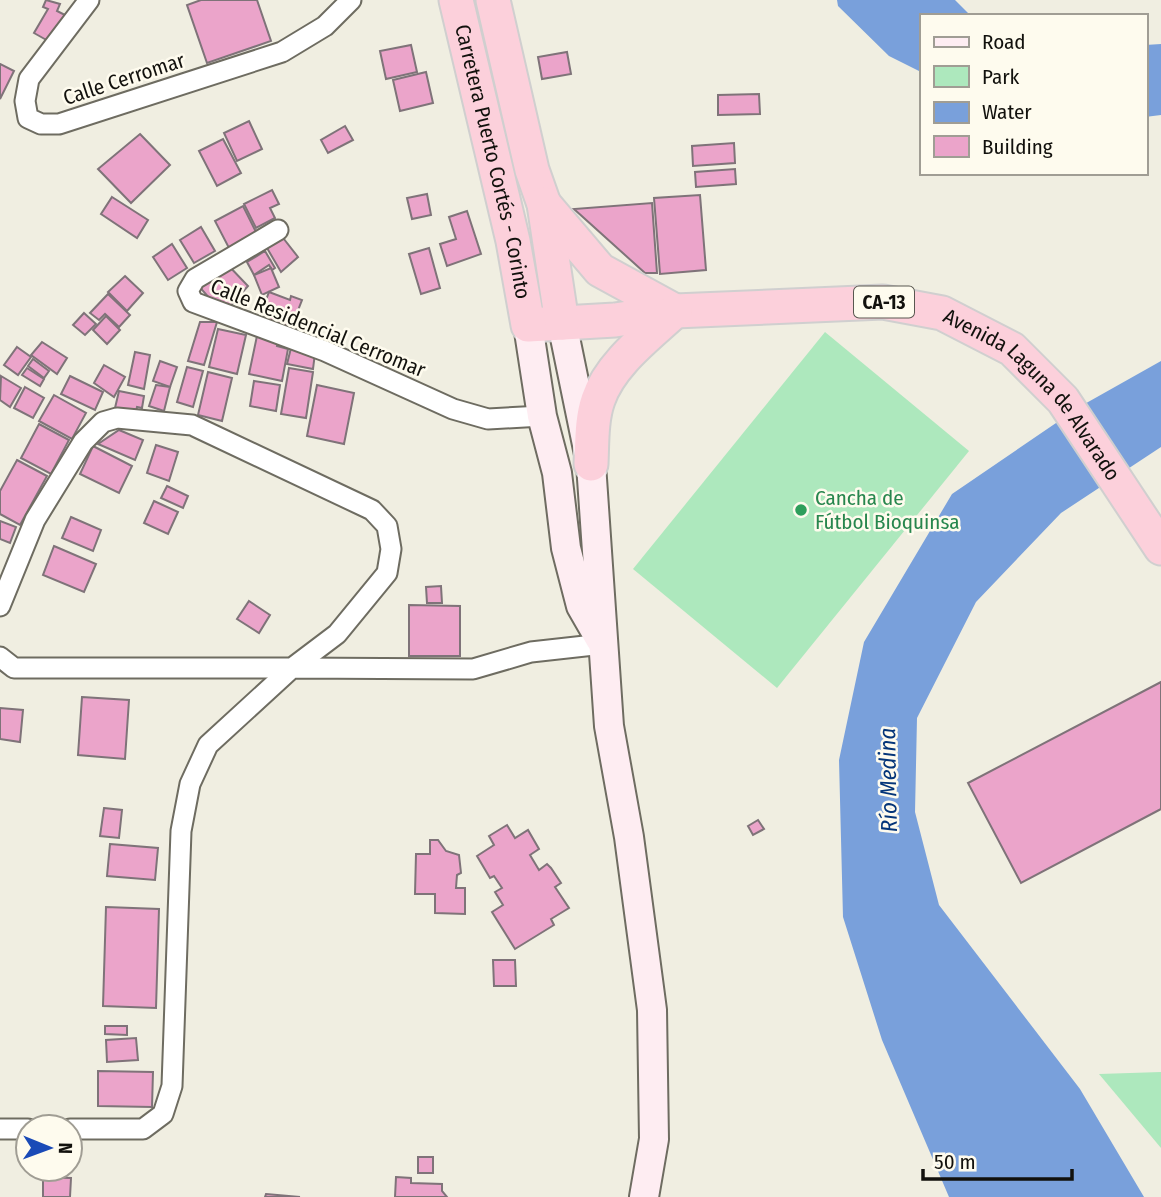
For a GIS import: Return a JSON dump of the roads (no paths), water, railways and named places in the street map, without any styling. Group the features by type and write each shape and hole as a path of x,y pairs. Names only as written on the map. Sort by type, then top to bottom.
{"highway":[{"name":"Carretera Puerto Cortés - Corinto","path":"456,0 513,241 528,325"},
{"name":"Carretera Puerto Cortés - Corinto","path":"493,0 531,170 544,204 562,323"},
{"path":"544,204 600,270 675,311 636,347 604,386 593,420 591,464"},
{"name":"Avenida Laguna de Alvarado","path":"528,325 675,311 883,302 942,313 1012,349 1063,400 1152,533"}],"main road":[{"path":"562,323 591,464 609,726 629,837 652,1010 654,1139 643,1197"},
{"path":"528,325 542,416 557,473 566,548 581,606 603,644"}],"street":[{"name":"Calle Cerromar","path":"89,0 29,79 25,101 28,118 41,124 59,124 282,52 325,26 351,0"},
{"name":"Calle Residencial Cerromar","path":"278,230 195,279 188,291 193,302 325,351 453,409 488,419 542,416"},
{"path":"0,606 35,520 83,442 103,422 117,418 192,425 372,510 387,526 391,548 387,573 337,634 292,668 208,745 190,784 181,831 172,1086 163,1114 143,1129 84,1129"},
{"path":"5,665 473,668 531,652 603,644"}],"water":[{"path":"837,0 955,0 969,14 920,14 920,72 889,56 838,6"},
{"path":"1161,44 1161,115 1147,117 1147,45"},
{"name":"Río Medina","path":"1161,361 1161,447 1061,513 976,602 917,718 915,812 939,905 1080,1089 1144,1197 949,1197 882,1040 843,917 839,760 864,642 952,494 1081,406"}],"place":[{"name":"Cancha de Fútbol Bioquinsa","path":"801,510"}]}
